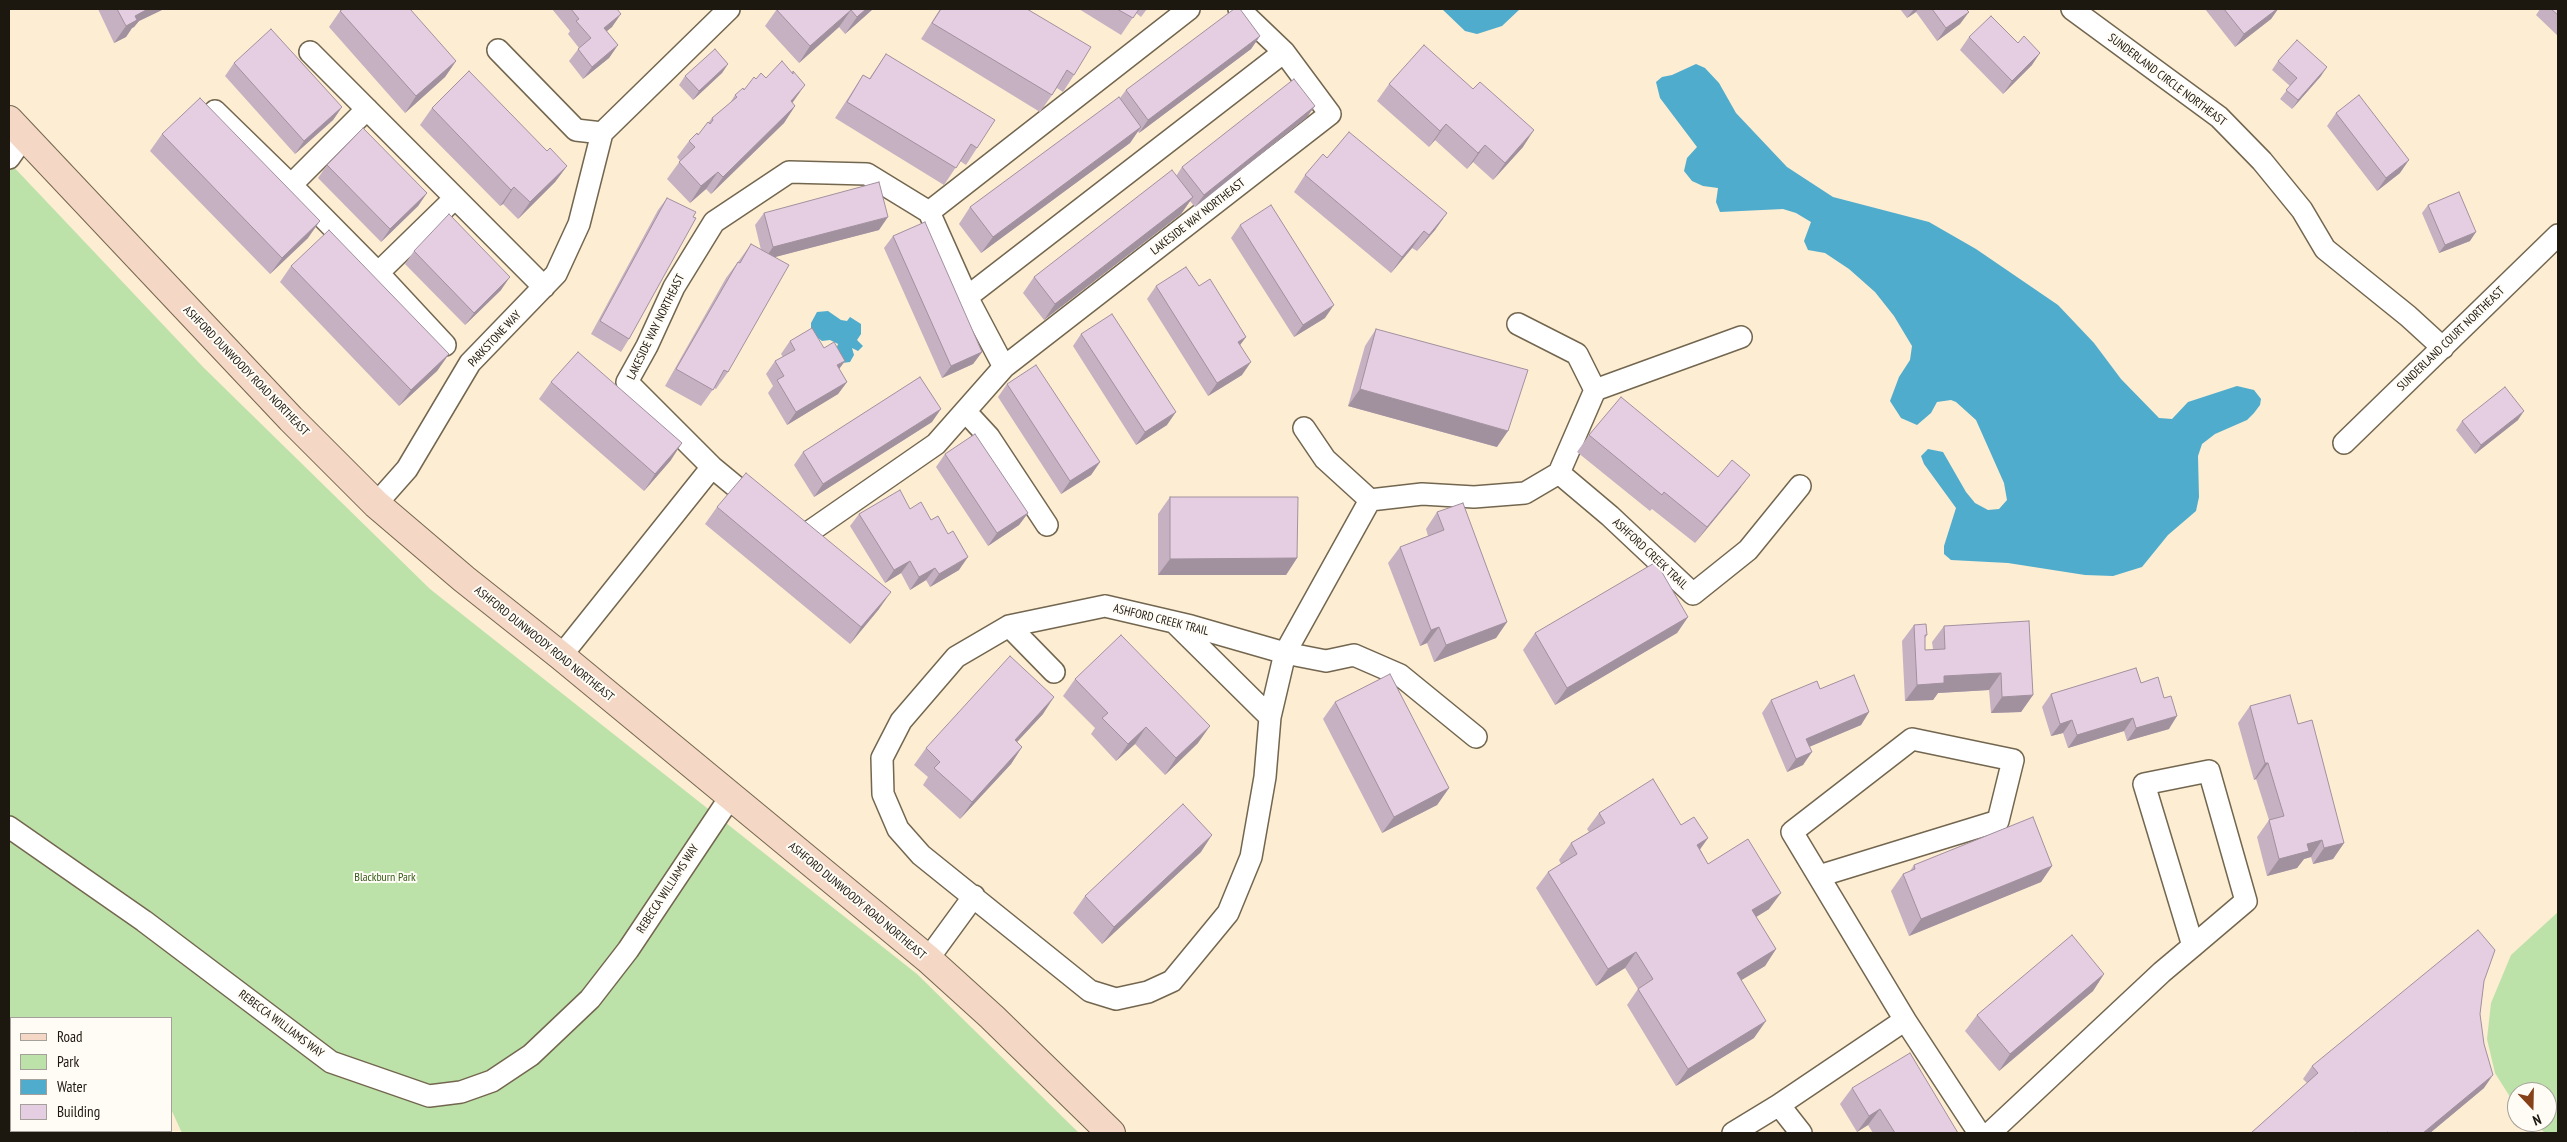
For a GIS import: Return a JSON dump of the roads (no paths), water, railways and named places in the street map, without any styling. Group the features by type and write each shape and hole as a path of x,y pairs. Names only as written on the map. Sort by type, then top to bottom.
{"main road":[{"name":"ASHFORD DUNWOODY ROAD NORTHEAST","path":"13,139 376,504 464,579 561,656 928,959 999,1024 1111,1133"}],"street":[{"path":"498,50 576,130 602,133 729,9"},
{"path":"1004,367 966,297 929,212 1189,9"},
{"name":"LAKESIDE WAY NORTHEAST","path":"929,212 867,174 789,172 714,222 674,287 647,346 627,382 712,467 807,544 936,444 1004,367 1330,114 1284,52 1239,9"},
{"name":"SUNDERLAND CIRCLE NORTHEAST","path":"2072,9 2219,117 2262,161 2302,210 2325,249 2408,316 2443,348"},
{"path":"310,52 544,287"},
{"path":"966,297 1284,52"},
{"path":"291,185 367,109"},
{"path":"215,111 378,273 444,346"},
{"name":"PARKSTONE WAY","path":"376,504 406,469 470,363 556,274 580,224 602,133"},
{"path":"378,273 455,198"},
{"name":"SUNDERLAND COURT NORTHEAST","path":"2344,443 2558,235"},
{"path":"1518,324 1577,354 1595,390"},
{"path":"1304,428 1325,459 1370,500 1422,494 1474,497 1525,493 1558,473 1595,390 1741,338"},
{"path":"965,411 989,437 1047,526"},
{"path":"561,656 712,467"},
{"name":"ASHFORD CREEK TRAIL","path":"1558,473 1610,516 1693,594 1748,550 1800,486"},
{"name":"ASHFORD CREEK TRAIL","path":"1370,500 1285,653 1270,717 1265,777 1250,857 1228,913 1172,981 1148,992 1116,999 1090,991 921,855 898,829 883,794 882,758 902,720 956,657 1009,626 1105,606 1174,622 1285,653 1326,661 1354,655 1400,675 1476,737"},
{"path":"1174,622 1270,717"},
{"path":"1009,626 1054,672"},
{"path":"1819,876 1998,821 2013,760 1912,739 1792,832 1904,1020 1979,1133"},
{"path":"1990,1133 2162,972 2193,946 2246,901 2209,771 2144,784 2193,946"},
{"name":"REBECCA WILLIAMS WAY","path":"9,827 144,921 331,1062 429,1096 461,1092 492,1081 531,1055 590,998 628,950 731,796"},
{"path":"928,959 974,896"},
{"path":"1733,1133 1779,1105 1904,1020"},
{"path":"1779,1105 1801,1133"}],"water":[{"path":"1442,9 1520,9 1502,26 1477,34 1465,31"},
{"path":"1696,64 1705,68 1719,83 1736,113 1787,167 1833,197 1929,222 1976,249 2058,305 2094,343 2121,379 2159,418 2172,419 2188,402 2237,386 2254,390 2261,399 2260,405 2254,413 2247,420 2215,434 2202,444 2198,456 2199,497 2196,511 2168,535 2142,567 2113,576 2085,575 2008,563 1951,560 1944,554 1944,546 1956,508 1924,464 1921,456 1928,449 1943,452 1966,492 1975,503 1988,510 1999,509 2007,500 2004,483 1976,420 1956,402 1951,400 1937,402 1931,413 1917,425 1901,418 1890,401 1899,377 1910,360 1912,346 1894,316 1875,292 1849,269 1825,253 1808,250 1804,241 1811,222 1796,213 1783,209 1720,212 1716,202 1718,188 1703,186 1692,181 1684,171 1687,158 1697,147 1660,98 1656,82 1662,77 1672,75"},
{"path":"828,311 841,320 847,321 850,317 861,324 861,334 857,340 863,346 858,351 852,348 854,355 850,362 842,363 835,352 838,344 830,340 822,341 811,333 811,323 817,312"}],"park label":[{"name":"Blackburn Park","path":"385,878"}]}
